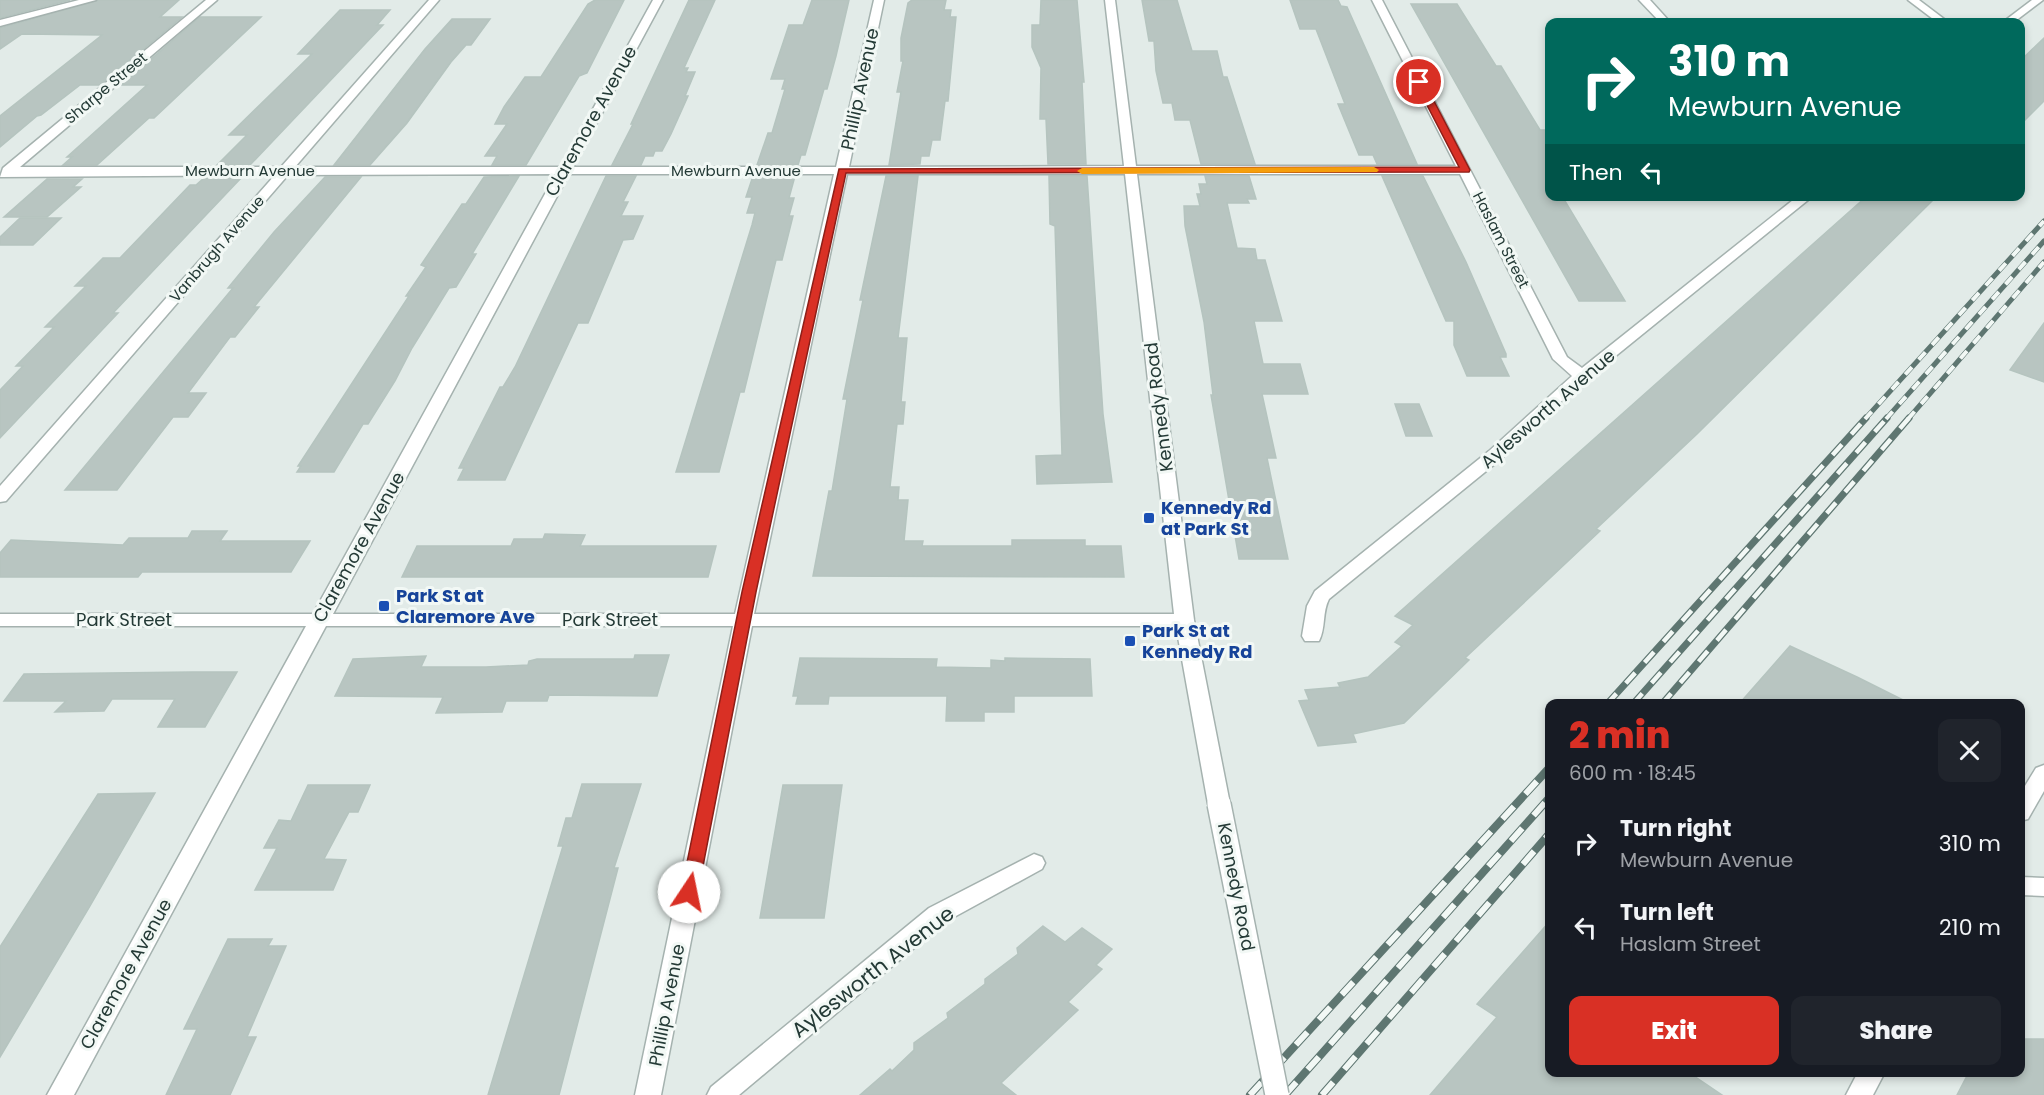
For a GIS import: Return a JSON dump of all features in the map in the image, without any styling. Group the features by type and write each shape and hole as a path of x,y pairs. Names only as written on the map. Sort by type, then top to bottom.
{"street":[{"path":"0,23 92,0"},
{"name":"Sharpe Street","path":"4,174 212,0"},
{"name":"Vanbrugh Avenue","path":"0,497 434,0"},
{"name":"Claremore Avenue","path":"60,1095 658,0"},
{"name":"Phillip Avenue","path":"648,1095 744,620 879,0"},
{"name":"Kennedy Road","path":"1110,0 1184,620 1277,1095"},
{"name":"Haslam Street","path":"1377,0 1561,359 1583,376"},
{"path":"1644,0 1661,18"},
{"path":"1913,0 1938,18"},
{"path":"2013,18 2038,0"},
{"name":"Mewburn Avenue","path":"4,174 286,171 1465,170"},
{"name":"Aylesworth Avenue","path":"1312,636 1316,606 1322,595 1494,455 1558,396 1801,201"},
{"name":"Park Street","path":"0,620 1184,620"},
{"path":"2025,805 2044,773"},
{"name":"Aylesworth Avenue","path":"720,1095 937,915 1034,863"},
{"path":"2025,886 2044,887"},
{"path":"1859,1095 1869,1077"}],"building":[{"path":"0,0 70,0 0,18"},
{"path":"98,0 179,0 160,17 182,17 100,85 80,85 37,116 0,147 0,116 102,35 22,34 0,49 0,28"},
{"path":"595,0 624,0 587,73 579,76 526,165 492,165 497,156 485,156 507,124 495,124 504,107 525,77 541,77 588,4"},
{"path":"689,0 715,0 684,68 688,68 686,72 695,72 685,96 688,96 671,134 662,151 655,151 653,156 645,156 641,165 612,165 633,124 631,124"},
{"path":"812,0 849,0 827,89 824,89 805,155 801,155 798,165 757,165 768,133 772,133 785,89 782,89 785,79 771,79 789,25 803,25"},
{"path":"912,0 946,0 944,10 951,10 950,17 956,17 948,101 945,101 940,140 932,140 929,156 921,156 920,164 889,165 901,92 897,92 903,61 901,61 901,38 908,3"},
{"path":"1041,0 1077,0 1084,82 1082,82 1086,164 1048,164 1046,119 1040,119 1041,68 1032,47 1032,25 1040,25"},
{"path":"1142,0 1177,0 1192,51 1217,51 1223,77 1227,77 1255,164 1201,164 1190,120 1175,120 1172,103 1163,103 1156,71 1154,41 1149,41"},
{"path":"1290,0 1338,0 1341,6 1347,7 1417,164 1377,164 1373,155 1359,155 1338,104 1345,104 1316,29 1300,29"},
{"path":"1411,4 1457,4 1496,66 1501,66 1540,130 1545,130 1545,201 1565,201 1625,301 1579,301"},
{"path":"340,10 390,10 377,25 383,25 250,165 217,165 247,135 229,135 312,54 298,54"},
{"path":"200,17 261,17 154,118 149,118 97,165 63,165 72,157 67,157 147,85 121,85"},
{"path":"452,19 490,19 471,45 466,45 451,62 407,123 370,165 334,165 425,49"},
{"path":"2044,38 2044,101 2025,120 2025,56"},
{"path":"519,176 472,254 476,254 456,287 449,288 412,348 395,381 368,424 363,424 334,472 297,472 301,466 298,466 409,296 406,296 426,267 421,265 462,204 466,204 484,177"},
{"path":"606,176 636,176 623,202 628,202 621,216 643,216 633,239 623,240 588,323 578,323 505,480 458,480 464,468 459,468 500,387 503,387 515,367"},
{"path":"753,176 795,176 789,198 794,198 789,216 793,216 782,260 776,260 744,392 740,392 719,472 676,472 752,225 755,213 747,213 752,197 746,197"},
{"path":"886,176 918,176 898,338 907,338 901,402 905,402 903,424 897,424 890,487 899,487 898,500 908,500 904,541 923,541 922,546 1012,546 1012,540 1085,540 1085,546 1121,546 1124,577 813,576 829,491 832,491 847,399 843,399 863,300 860,300"},
{"path":"1049,176 1087,176 1103,414 1112,482 1037,484 1036,456 1062,455 1055,226 1050,224"},
{"path":"1205,176 1249,176 1256,199 1247,199 1249,203 1227,203 1237,248 1255,249 1257,260 1265,260 1282,321 1254,321 1263,364 1300,364 1308,394 1262,394 1276,458 1267,458 1288,559 1239,559 1211,395 1213,395 1204,322 1185,226 1184,206 1200,206 1197,194 1201,194 1199,184 1207,184"},
{"path":"1382,176 1423,176 1466,262 1506,354 1506,357 1500,357 1509,376 1467,376 1454,345 1454,321 1446,321"},
{"path":"242,177 113,313 118,313 0,438 0,390 23,366 16,366 54,327 45,327 86,286 75,286 103,258 120,258 190,185 196,185 204,178"},
{"path":"325,177 361,177 254,307 259,307 235,337 230,337 188,393 206,393 188,417 173,417 117,490 65,490 233,288 228,288 274,232"},
{"path":"47,179 82,179 73,187 81,187 47,217 4,217"},
{"path":"1861,201 1932,201 1697,434 1596,529 1600,531 1465,658 1469,660 1404,723 1353,734 1356,742 1318,746 1299,701 1309,700 1305,690 1340,687 1338,683 1368,677 1402,646 1395,642 1413,625 1395,616"},
{"path":"20,218 61,218 33,245 0,245 0,237"},
{"path":"2044,323 2044,382 2010,370"},
{"path":"1395,404 1419,404 1432,436 1406,436"},
{"path":"192,531 227,531 220,541 310,541 291,572 142,572 138,577 0,577 0,553 11,540 123,545 129,538 188,538"},
{"path":"545,534 585,535 580,546 716,546 708,577 402,577 417,546 511,546 514,539 543,539"},
{"path":"1790,646 1901,699 1743,699"},
{"path":"635,655 669,655 657,696 549,695 547,701 506,701 502,712 436,713 443,697 335,696 353,659 426,656 421,667 486,667 528,665 529,661 537,659 634,659"},
{"path":"800,658 937,659 936,667 991,668 991,660 1005,661 1005,658 1090,659 1092,696 1014,696 1014,712 984,712 984,721 946,721 947,696 829,696 828,704 796,704 798,696 793,696"},
{"path":"237,672 205,727 158,727 175,699 112,699 104,711 55,712 66,701 4,701 24,674"},
{"path":"582,784 641,784 614,868 618,868 559,1095 488,1095 563,846 558,846 566,818 572,818"},
{"path":"308,785 370,785 358,812 349,812 324,859 346,860 333,890 255,890 277,848 264,848 279,820 291,821"},
{"path":"783,785 842,785 824,918 760,918"},
{"path":"155,793 0,1057 0,947 98,794"},
{"path":"1043,926 1065,942 1082,928 1112,949 1096,965 1102,969 1068,1002 1078,1010 1001,1083 1016,1095 860,1095 890,1069 892,1071 914,1050 914,1043 948,1018 947,1013 985,984 985,979 1018,954 1017,948"},
{"path":"1545,927 1545,1077 1695,1077 1722,1095 1430,1095 1497,1017 1477,1004"},
{"path":"228,939 272,939 268,946 286,946 247,1037 256,1037 230,1095 166,1095 197,1029 184,1029"},
{"path":"2025,1039 2044,1039 2044,1095 1957,1095 1966,1077 2025,1077"}],"railway":[{"path":"1865,419 2044,221"},
{"path":"1886,419 2044,241"},
{"path":"1908,419 2044,262"},
{"path":"1612,699 1866,418"},
{"path":"1637,699 1887,418"},
{"path":"1666,699 1909,418"},
{"path":"1250,1095 1545,772"},
{"path":"1285,1095 1545,803"},
{"path":"1322,1095 1545,839"}],"slow traffic":[{"path":"1082,171 1374,170"}],"place":[{"name":"Kennedy Rd at Park St","path":"1149,518"},
{"name":"Park St at Claremore Ave","path":"384,606"},
{"name":"Park St at Kennedy Rd","path":"1130,641"}],"route":[{"path":"689,892 749,592 842,171 1465,170 1419,82"}]}
